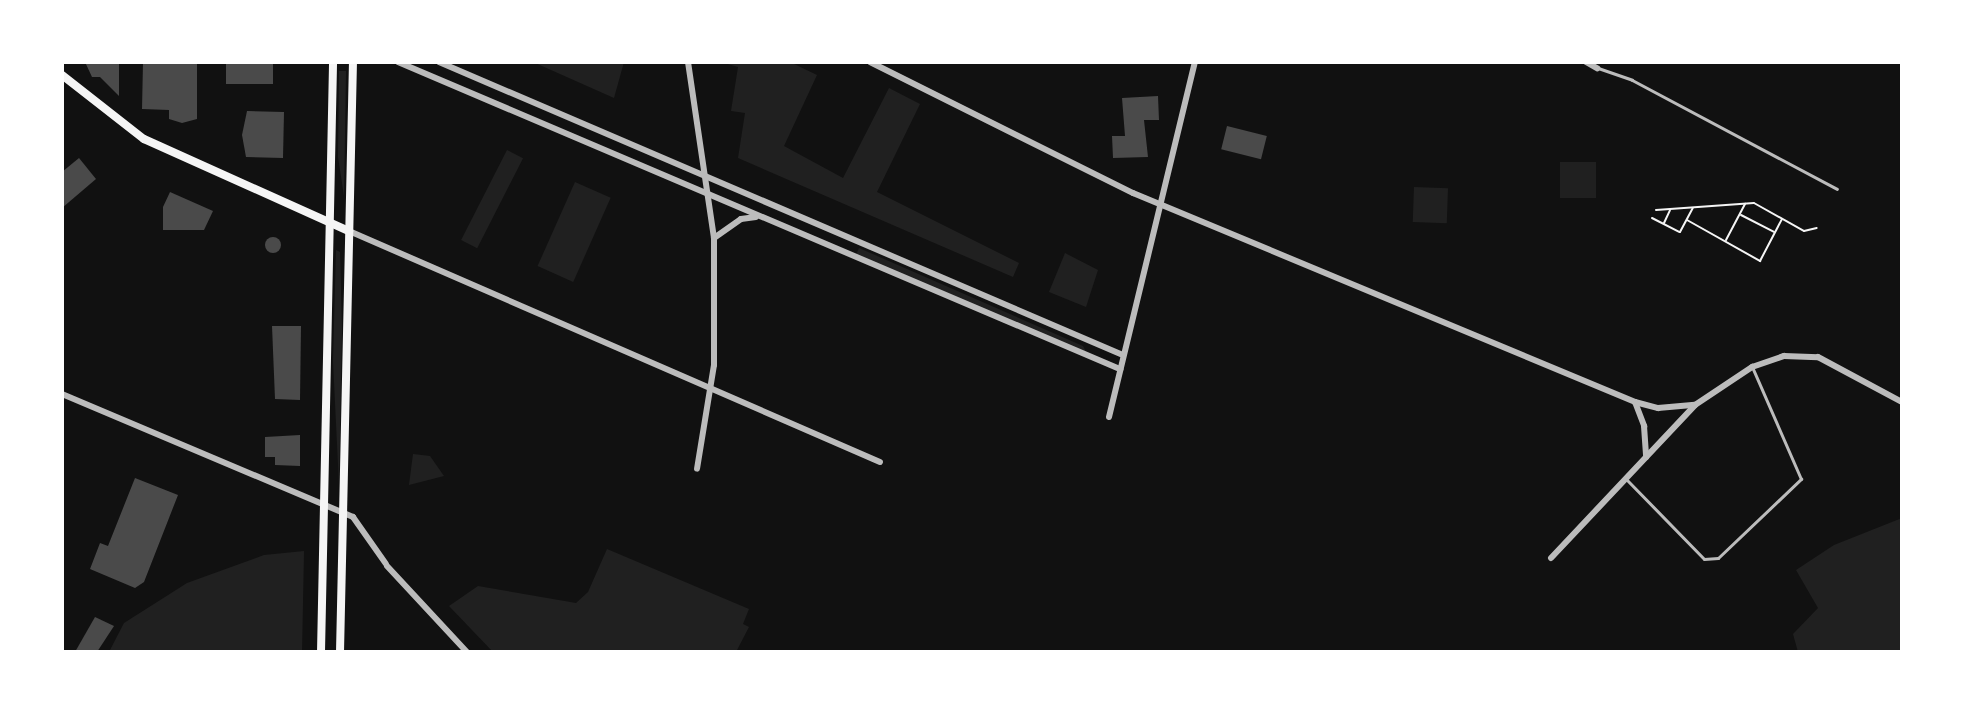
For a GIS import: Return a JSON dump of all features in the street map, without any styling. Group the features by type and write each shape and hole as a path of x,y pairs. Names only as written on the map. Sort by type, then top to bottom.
{"main road":[{"path":"321,652 333,62"},
{"path":"340,652 353,62"},
{"path":"62,75 144,139 349,231"}],"street":[{"path":"398,62 756,217 1120,369"},
{"path":"439,62 1123,355"},
{"path":"688,62 709,178 714,238 711,389 697,469"},
{"path":"870,62 1160,202 1635,402 1658,408 1695,405"},
{"path":"1109,417 1195,62"},
{"path":"1586,62 1597,68"},
{"path":"756,217 763,201"},
{"path":"714,238 741,219 756,217"},
{"path":"349,231 880,462"},
{"path":"1551,558 1695,405 1752,367 1784,356 1818,357 1902,402"},
{"path":"62,394 344,514 360,525 387,565 467,652"},
{"path":"1635,402 1644,426 1646,458"}],"lane":[{"path":"1597,68 1674,102 1837,189"},
{"path":"1627,480 1704,559 1718,558 1801,479 1752,367"}],"path":[{"path":"1725,241 1745,204"},
{"path":"1656,210 1745,204 1804,231 1817,228"},
{"path":"1652,218 1680,232 1694,208"},
{"path":"1664,224 1671,209"},
{"path":"1740,215 1775,233"},
{"path":"1687,220 1760,261 1782,219"}],"shaded area":[{"path":"533,62 589,63 624,62 614,98"},
{"path":"721,62 790,62 817,75 784,146 843,178 889,88 920,104 877,192 1019,263 1013,277 738,158 745,113 731,111 738,67"},
{"path":"339,71 346,71 344,196 338,157"},
{"path":"507,150 523,158 477,248 461,240"},
{"path":"1560,162 1596,162 1596,198 1560,198"},
{"path":"575,182 611,198 573,282 538,266"},
{"path":"1414,187 1448,188 1447,223 1413,222"},
{"path":"859,248 1083,346 1086,352 855,257"},
{"path":"336,250 340,252 342,329 339,485 333,361"},
{"path":"1065,253 1098,270 1086,307 1049,292"},
{"path":"413,454 430,456 444,476 409,485"},
{"path":"1902,518 1902,652 1798,652 1793,634 1818,608 1796,570 1834,545"},
{"path":"607,549 749,609 743,624 749,627 736,652 493,652 449,606 478,586 576,603 588,592"},
{"path":"304,551 302,652 109,652 124,623 187,583 264,555"}],"building":[{"path":"85,62 119,62 119,96 100,77 92,77"},
{"path":"143,62 197,64 197,119 182,123 169,119 169,110 142,109"},
{"path":"226,62 273,62 273,84 226,84"},
{"path":"1158,96 1159,120 1144,120 1148,157 1113,158 1112,136 1125,136 1122,98"},
{"path":"247,111 284,112 283,158 246,157 242,135"},
{"path":"1227,126 1267,136 1261,159 1221,149"},
{"path":"79,158 96,179 62,208 62,172"},
{"path":"170,192 213,211 204,230 163,230 163,207"},
{"path":"273,237 279,239 279,251 273,253 267,251 265,245 267,239"},
{"path":"272,326 301,326 300,400 275,399"},
{"path":"300,435 300,466 275,465 275,457 265,457 265,437"},
{"path":"135,478 178,495 144,582 135,588 90,569 100,543 108,546"},
{"path":"95,617 114,626 97,652 75,652"}]}
